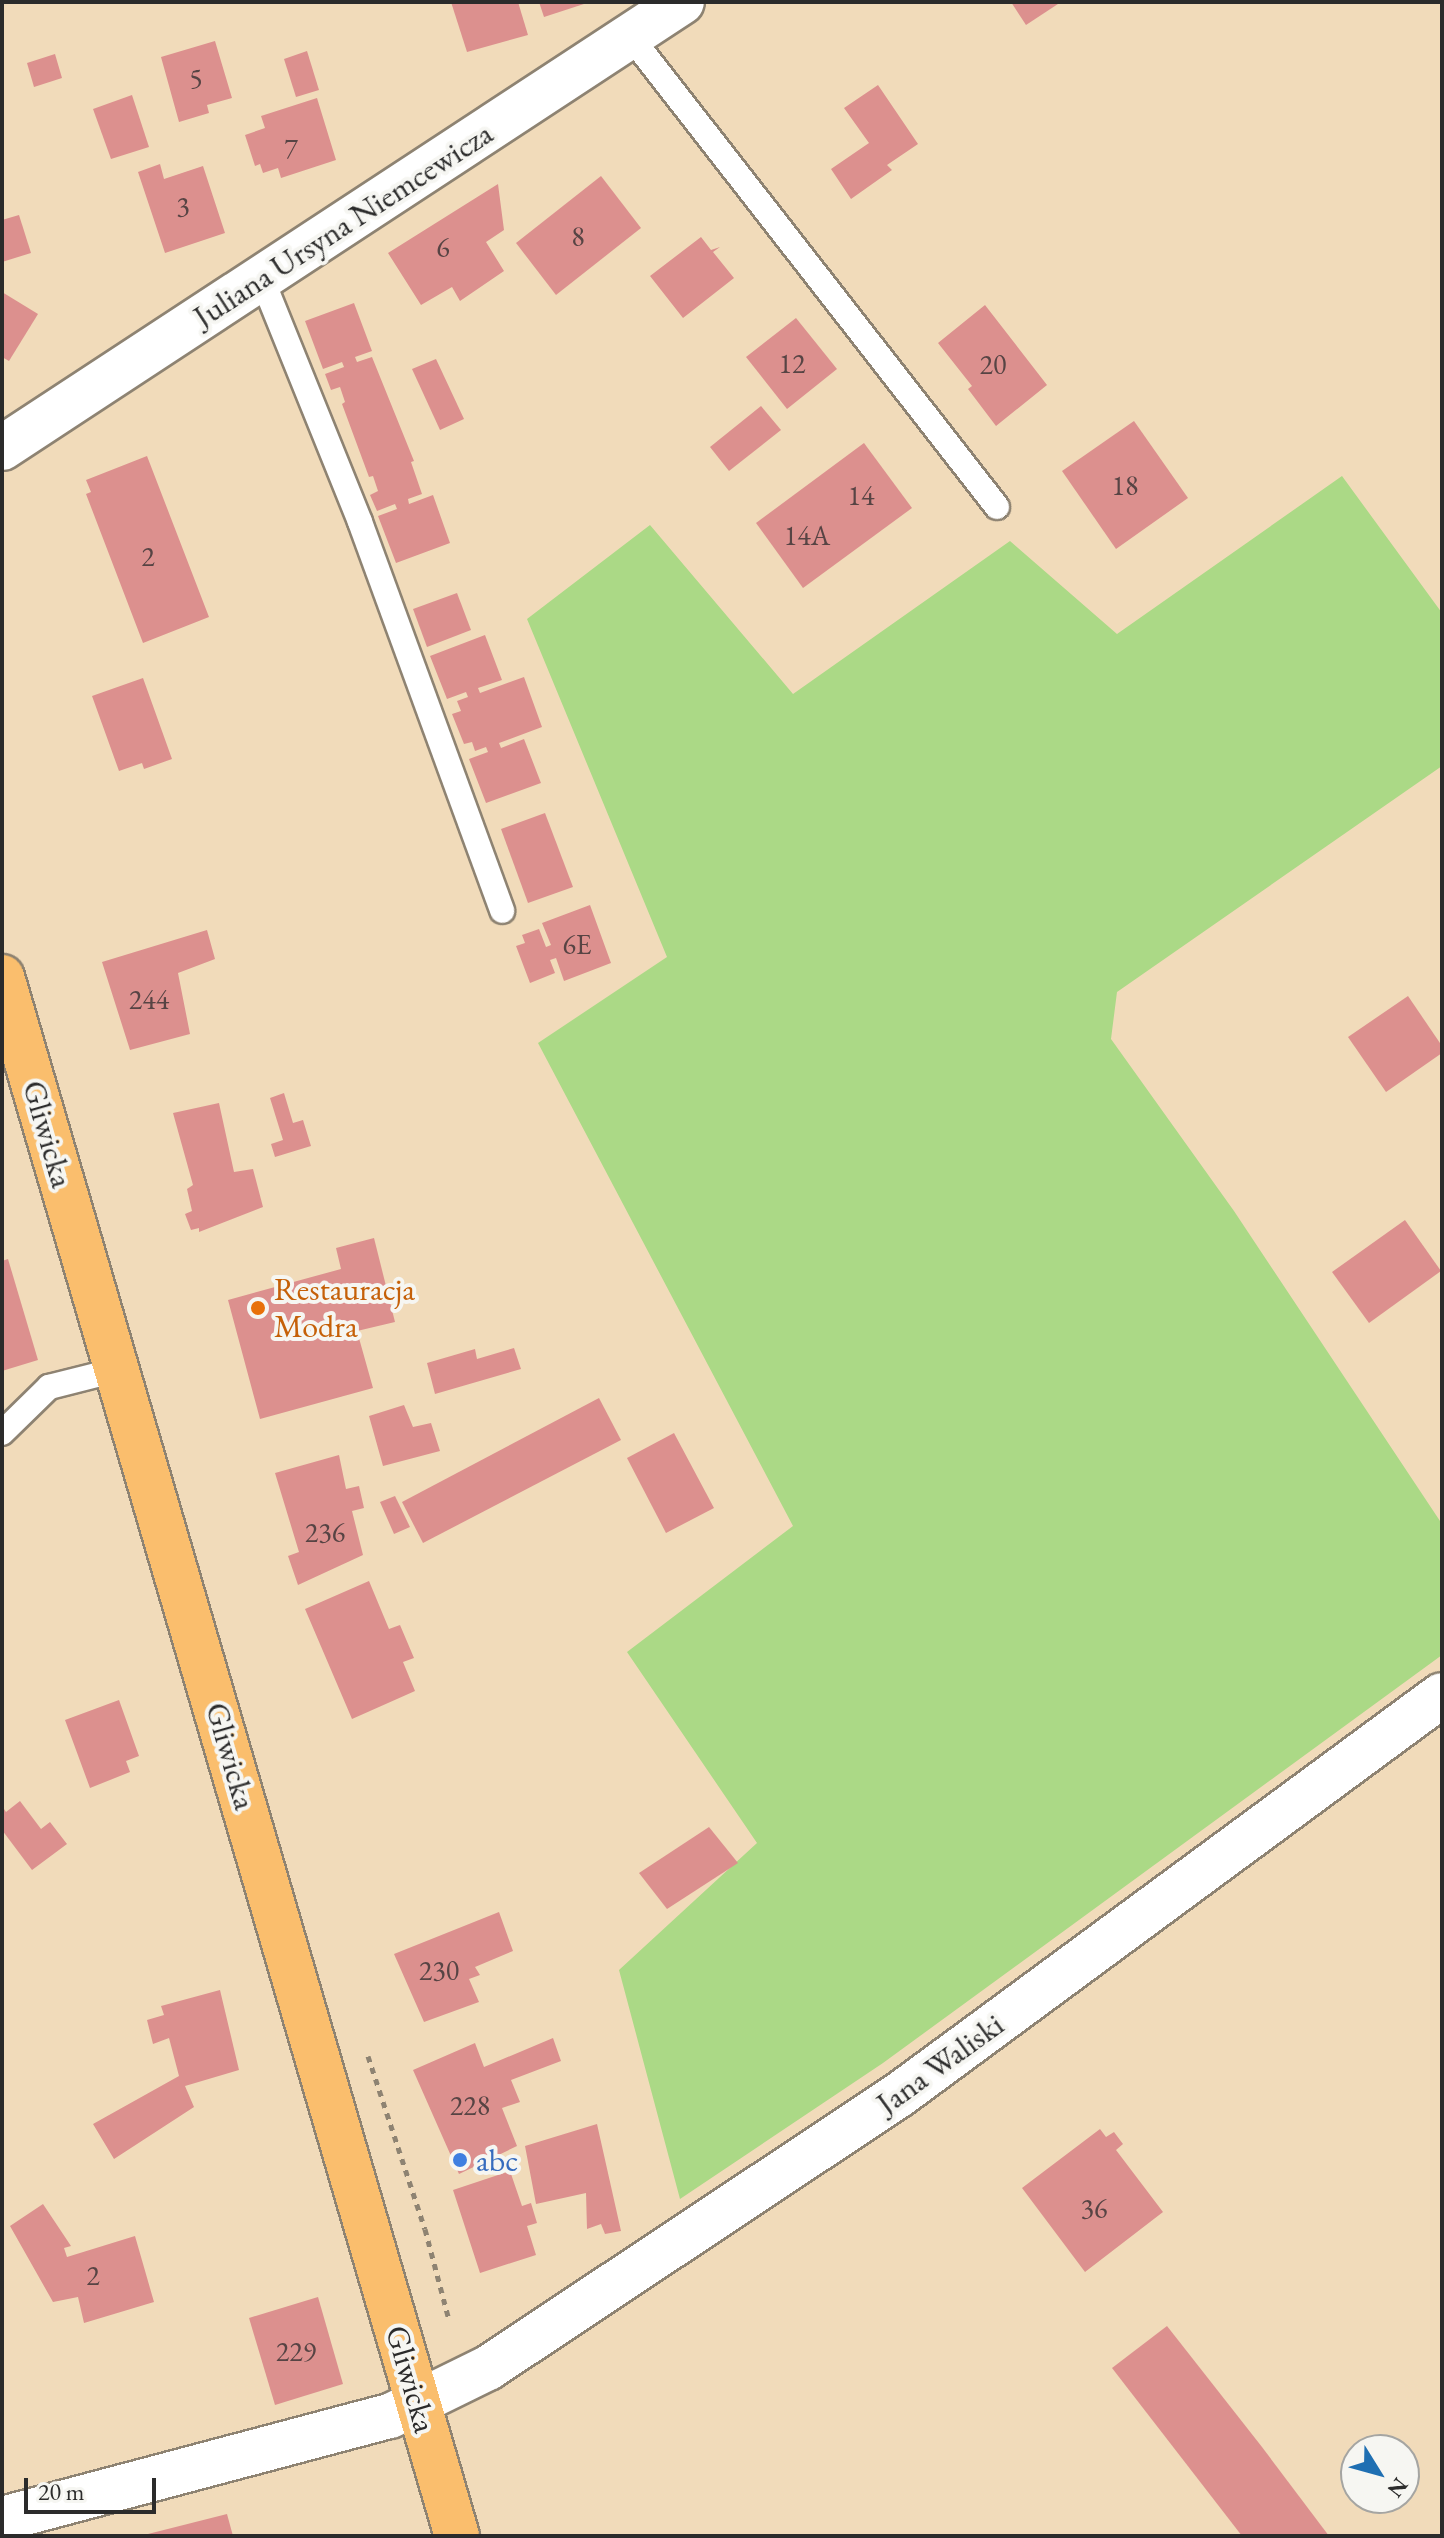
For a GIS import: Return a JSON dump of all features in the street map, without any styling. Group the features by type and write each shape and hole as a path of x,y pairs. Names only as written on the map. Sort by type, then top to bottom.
{"main road":[{"name":"Gliwicka","path":"2,977 457,2536"}],"street":[{"name":"Juliana Ursyna Niemcewicza","path":"2,448 682,2"},
{"name":"Jana Waliski","path":"2,2519 390,2416 488,2368 899,2095 1442,1695"}],"lane":[{"path":"630,36 997,507"},
{"path":"262,279 360,522 502,911"},
{"path":"2,1433 49,1387 116,1370"}],"path":[{"path":"368,2056 425,2229 449,2320"}],"green space":[{"path":"1342,476 1442,613 1442,766 1117,992 1111,1039 1234,1211 1442,1524 1442,1655 883,2063 680,2199 619,1970 757,1843 627,1652 793,1526 538,1043 667,957 527,619 650,525 793,694 1010,541 1117,634"}],"building":[{"path":"451,2 518,2 528,35 467,52"},
{"path":"539,2 586,2 587,3 544,17"},
{"path":"1011,2 1061,2 1026,25"},
{"path":"215,41 232,98 207,105 209,113 179,122 161,57"},
{"path":"307,51 319,90 296,97 284,59"},
{"path":"55,54 62,78 34,87 27,63"},
{"path":"878,85 918,144 887,165 892,170 851,199 831,169 869,143 844,108"},
{"path":"132,95 149,147 111,159 93,109"},
{"path":"317,98 336,160 281,178 278,168 263,173 260,164 255,166 245,135 265,128 261,116"},
{"path":"160,164 164,179 203,166 225,233 165,253 138,172"},
{"path":"601,176 641,228 556,295 516,243"},
{"path":"498,184 504,230 486,242 504,271 460,301 452,287 421,305 388,253"},
{"path":"19,215 31,253 2,262 2,220"},
{"path":"701,237 711,250 720,247 713,252 734,278 683,318 650,276"},
{"path":"2,292 38,314 9,361 2,357"},
{"path":"354,303 372,351 355,357 357,362 372,357 414,461 411,462 422,494 408,499 409,504 433,495 450,543 396,563 378,516 397,509 395,504 377,511 370,495 378,491 373,476 369,477 342,404 345,402 340,387 331,390 325,374 344,367 342,362 323,369 305,321"},
{"path":"985,305 1047,385 996,426 968,389 972,386 938,343"},
{"path":"796,318 837,369 787,409 746,357"},
{"path":"436,359 464,419 440,430 412,369"},
{"path":"761,406 781,430 729,471 710,447"},
{"path":"1134,421 1188,498 1116,549 1062,471"},
{"path":"864,443 912,508 803,588 756,523"},
{"path":"147,456 209,617 143,643 86,494 91,492 86,480"},
{"path":"457,593 471,630 427,647 413,609"},
{"path":"485,635 502,680 478,688 480,693 524,677 542,727 499,743 501,748 524,739 541,783 486,803 469,759 488,752 486,747 475,751 472,742 464,744 452,714 461,711 457,701 468,697 466,692 447,699 430,656"},
{"path":"143,678 172,759 144,769 142,763 119,771 92,696"},
{"path":"545,813 573,887 528,903 501,829"},
{"path":"590,905 611,963 564,981 556,958 550,960 555,973 530,983 516,946 525,943 522,935 539,929 546,947 551,945 542,923"},
{"path":"207,930 215,959 178,973 190,1034 130,1050 102,962"},
{"path":"1408,996 1442,1046 1442,1053 1386,1092 1348,1037"},
{"path":"284,1093 293,1123 303,1120 311,1146 275,1157 271,1144 283,1140 270,1098"},
{"path":"219,1103 234,1172 253,1169 263,1207 199,1232 199,1228 191,1230 185,1214 192,1211 187,1189 193,1185 173,1113"},
{"path":"1405,1220 1441,1271 1369,1323 1332,1272"},
{"path":"374,1238 395,1322 357,1331 373,1388 260,1419 228,1300 341,1269 336,1248"},
{"path":"8,1259 38,1360 2,1371 2,1261"},
{"path":"514,1348 521,1369 435,1394 427,1363 475,1349 477,1359"},
{"path":"599,1398 621,1440 423,1543 402,1502"},
{"path":"404,1405 413,1427 431,1423 440,1451 383,1466 369,1416"},
{"path":"674,1433 714,1508 666,1533 627,1458"},
{"path":"339,1455 346,1489 359,1486 364,1508 352,1511 363,1555 298,1585 288,1556 299,1552 275,1473"},
{"path":"395,1496 410,1527 394,1534 380,1502"},
{"path":"369,1581 389,1629 400,1625 414,1658 403,1662 415,1691 352,1719 305,1609"},
{"path":"119,1700 139,1756 126,1761 130,1772 90,1788 65,1720"},
{"path":"20,1801 41,1829 50,1822 67,1844 32,1870 2,1830 2,1806 6,1812"},
{"path":"709,1827 738,1863 667,1909 639,1873"},
{"path":"499,1912 513,1951 475,1967 480,1975 469,1979 479,2002 424,2022 394,1954"},
{"path":"220,1990 239,2070 185,2086 194,2107 114,2159 93,2124 179,2076 169,2038 153,2044 147,2020 164,2015 161,2006"},
{"path":"553,2038 561,2061 511,2080 520,2102 502,2108 517,2146 459,2174 413,2070 475,2043 484,2067"},
{"path":"597,2124 621,2231 605,2234 601,2224 587,2229 586,2193 536,2204 525,2146"},
{"path":"1100,2129 1106,2137 1114,2132 1123,2144 1116,2150 1163,2212 1085,2272 1022,2188"},
{"path":"510,2171 522,2206 531,2203 537,2223 527,2226 536,2255 480,2273 453,2190"},
{"path":"43,2204 71,2246 64,2248 67,2257 135,2236 154,2302 84,2323 78,2297 53,2302 10,2226"},
{"path":"318,2297 343,2384 275,2405 249,2318"},
{"path":"1167,2326 1329,2536 1242,2536 1112,2368"},
{"path":"227,2514 233,2536 144,2536 144,2535"}],"place":[{"name":"Restauracja Modra","path":"258,1308"},
{"name":"abc","path":"460,2160"}]}
